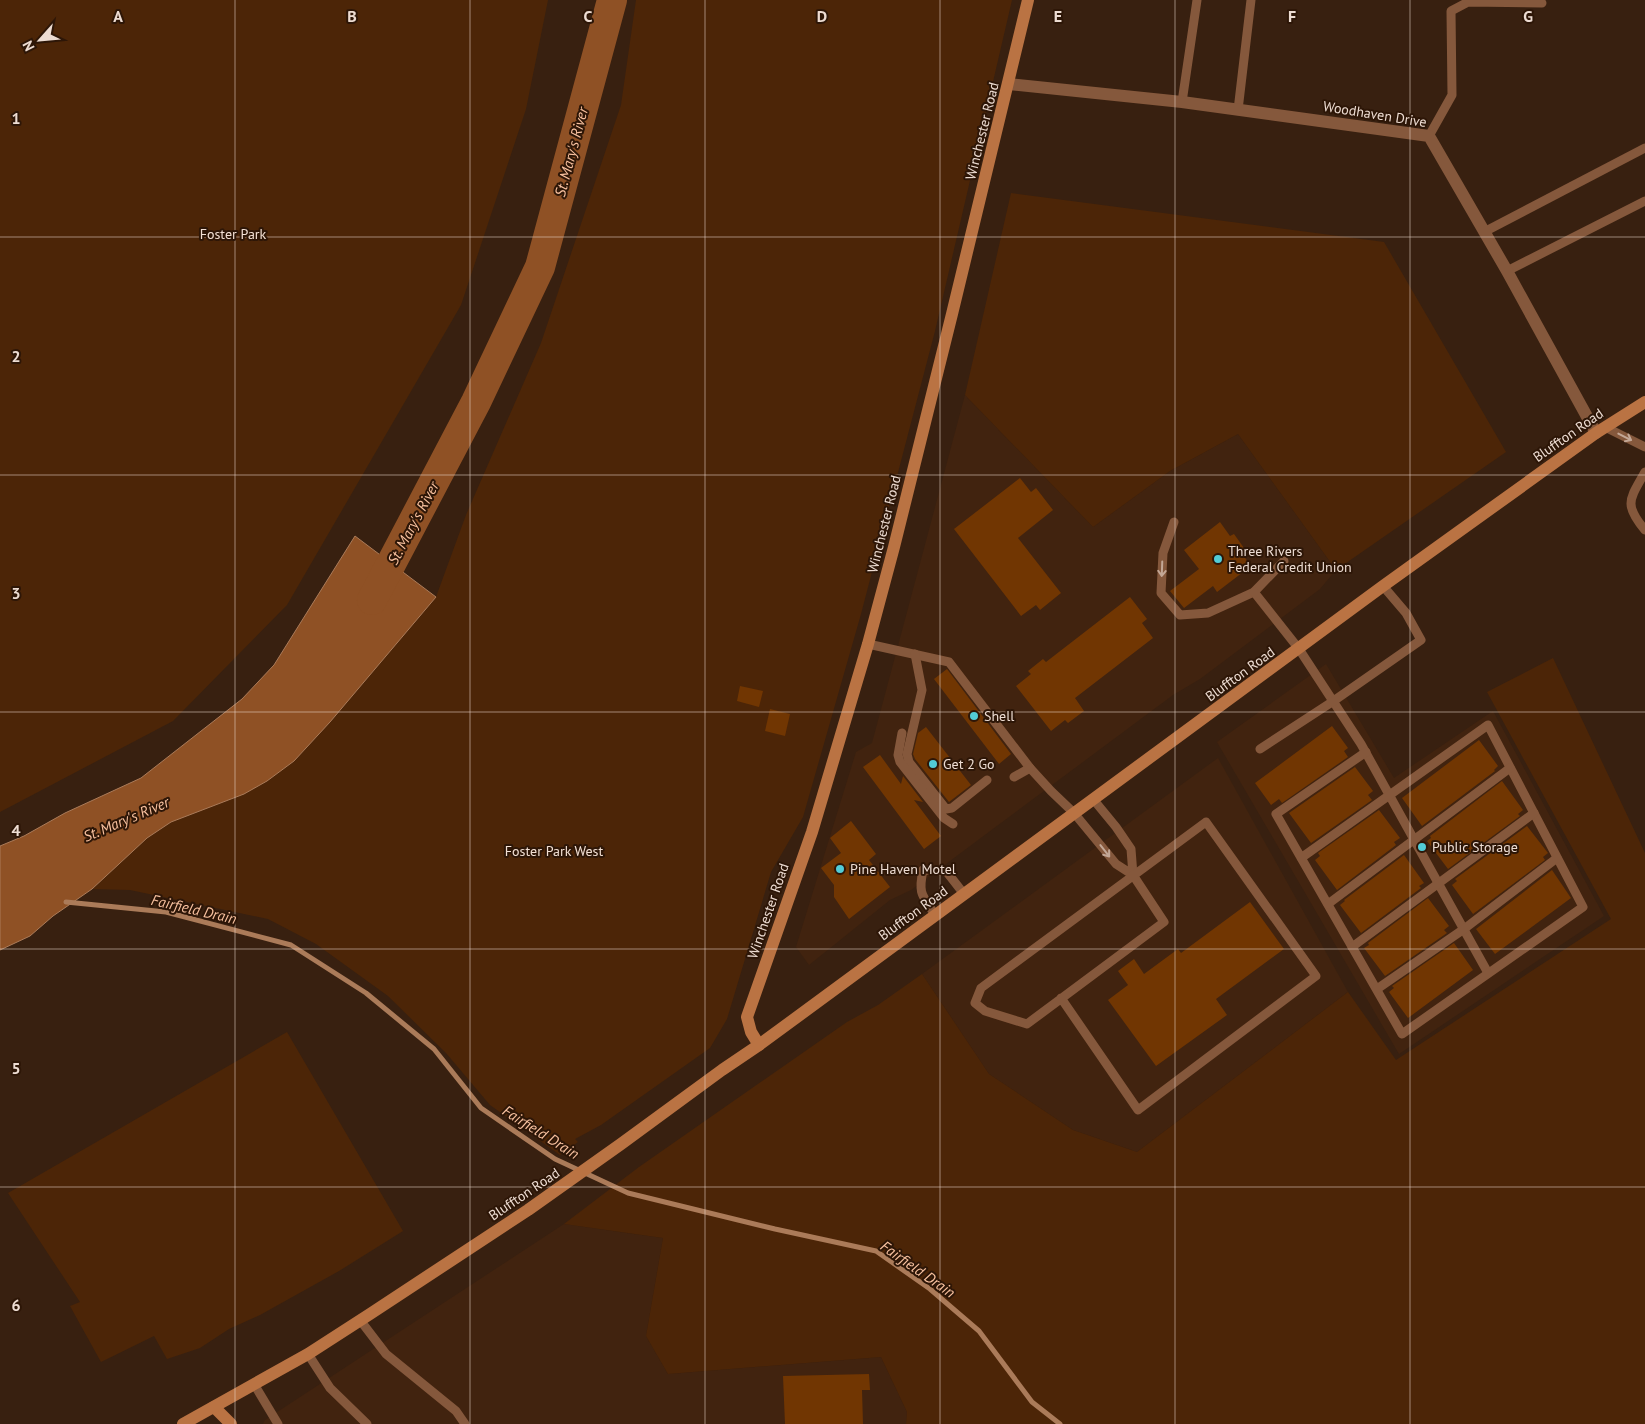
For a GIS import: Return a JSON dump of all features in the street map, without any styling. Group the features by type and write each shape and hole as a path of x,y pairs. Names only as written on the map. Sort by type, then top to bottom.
{"main road":[{"name":"Winchester Road","path":"759,1045 751,1032 747,1017 812,832 868,644 897,537 1028,0"},
{"name":"Bluffton Road","path":"183,1424 308,1354 528,1210 759,1045 1383,586 1600,430 1645,402"},
{"path":"214,1407 231,1424"}],"street":[{"name":"Woodhaven Drive","path":"1009,84 1182,102 1429,136 1600,430"}],"lane":[{"path":"1182,102 1197,0"},
{"path":"1238,110 1251,0"},
{"path":"1429,136 1452,95 1451,11 1468,2 1542,3"},
{"path":"1484,232 1645,148"},
{"path":"1507,271 1645,201"},
{"path":"1600,430 1645,448"},
{"path":"1645,472 1633,493 1631,507 1632,513 1645,530"},
{"path":"1174,522 1163,553 1162,593 1180,616 1208,613 1254,592 1284,561"},
{"path":"1260,748 1332,702 1421,640 1406,613 1383,586"},
{"path":"1254,592 1298,650 1366,752 1488,973"},
{"path":"868,644 949,662 1030,768 1074,813 1116,864 1133,875 1164,922 1061,998 1027,1024 985,1011 975,1003 980,988 1133,875 1206,822 1316,976 1138,1110 1061,998"},
{"path":"915,654 922,690 907,754 909,762 946,809 952,808 987,780"},
{"path":"1301,858 1488,725 1583,907 1402,1034 1377,989 1352,947 1328,904 1301,858 1276,814 1366,752"},
{"path":"902,733 898,755 900,762 944,818 953,824"},
{"path":"1014,777 1030,768"},
{"path":"1328,904 1510,768"},
{"path":"1093,799 1131,849 1133,875"},
{"path":"1352,947 1534,813"},
{"path":"1377,989 1464,929 1557,858"},
{"path":"936,915 921,894 920,884 923,870 946,871 964,894"},
{"path":"360,1320 386,1354 456,1411 465,1424"},
{"path":"308,1354 330,1388 367,1424"},
{"path":"254,1384 278,1424"}],"shaded area":[{"path":"965,395 1093,527 1170,471 1238,434 1336,570 1320,589 1200,679 1173,695 911,890 890,900 809,965 796,947 856,752 872,743"},
{"name":"Public Storage","path":"1326,664 1394,778 1493,711 1604,916 1399,1054 1217,742"},
{"path":"1218,758 1348,992 1137,1152 1073,1130 989,1074 922,974"},
{"path":"564,1224 663,1238 646,1336 668,1374 881,1357 907,1412 906,1424 263,1424 265,1420"}],"green space":[{"name":"Foster Park","path":"0,0 548,0 526,109 461,305 287,605 173,721 0,812"},
{"name":"Foster Park West","path":"636,0 1012,0 935,331 861,614 803,817 771,872 727,1019 710,1048 601,1125 575,1139 578,1142 560,1155 490,1105 446,1053 388,996 316,944 268,919 130,890 92,889 147,838 171,822 244,794 267,781 294,761 330,722 436,597 466,515 541,343 621,105"},
{"path":"1011,193 1384,242 1506,452 1336,570 1238,434 1170,471 1093,527 965,395"},
{"path":"1553,658 1645,853 1645,1424 906,1424 907,1412 881,1357 668,1374 646,1336 663,1238 564,1224 639,1167 847,1022 878,1005 922,974 989,1074 1073,1130 1137,1152 1348,992 1396,1060 1611,919 1487,692"},
{"path":"287,1032 403,1231 339,1271 260,1315 229,1329 200,1348 167,1359 154,1336 101,1362 70,1306 80,1302 8,1193"}],"water":[{"path":"355,536 436,597 330,722 294,761 267,781 244,794 171,822 147,838 92,889 53,916 30,936 0,950 0,846 141,778 242,699 274,665"}],"building":[{"path":"1020,478 1031,492 1036,488 1053,510 1018,538 1061,593 1040,610 1036,605 1021,616 954,529"},
{"name":"Three Rivers Federal Credit Union","path":"1220,522 1230,536 1234,534 1244,548 1240,551 1251,566 1217,592 1213,586 1184,608 1170,591 1199,569 1184,550"},
{"path":"1130,597 1147,619 1142,623 1153,638 1075,698 1084,711 1068,723 1065,720 1051,731 1016,686 1031,674 1028,671 1043,659 1046,662"},
{"name":"Shell","path":"947,669 1011,754 999,764 934,679"},
{"path":"740,686 763,691 759,707 737,701"},
{"path":"770,709 790,714 785,736 765,731"},
{"path":"1332,726 1348,748 1344,751 1348,757 1282,803 1279,799 1271,805 1255,783"},
{"name":"Get 2 Go","path":"926,727 971,785 949,802 913,754 918,733"},
{"path":"1479,740 1498,766 1495,771 1422,826 1402,798"},
{"path":"880,755 901,784 903,776 923,802 914,800 941,836 924,849 863,767"},
{"path":"1355,767 1373,791 1368,795 1372,800 1311,843 1289,813"},
{"path":"1502,781 1523,810 1518,814 1520,816 1448,869 1427,841 1431,838 1430,836"},
{"path":"1379,810 1400,838 1394,842 1396,845 1337,890 1315,860 1320,856 1318,853"},
{"name":"Pine Haven Motel","path":"851,821 876,854 869,860 890,887 849,919 834,897 834,885 821,868 841,853 830,838"},
{"path":"1527,826 1548,853 1543,857 1545,860 1473,914 1452,885 1457,881 1455,879"},
{"path":"1404,855 1424,883 1419,886 1421,888 1361,933 1340,905"},
{"path":"1552,870 1571,898 1495,954 1476,929"},
{"path":"1428,898 1449,926 1444,930 1447,933 1385,976 1364,948"},
{"path":"1250,902 1284,949 1216,999 1227,1015 1156,1066 1108,1000 1128,985 1118,971 1134,959 1144,974 1178,949 1181,953"},
{"path":"1454,943 1473,970 1408,1018 1389,992 1394,988 1392,986"},
{"path":"869,1374 870,1390 862,1390 863,1424 785,1424 783,1376"}],"waterway":[{"name":"St. Mary's River","path":"372,600 476,402 540,267 612,0"},
{"name":"Fairfield Drain","path":"66,902 166,912 291,945 366,993 434,1049 481,1108 555,1159 628,1193 775,1229 876,1251 930,1289 979,1331 1032,1402 1060,1424"}],"place":[{"name":"Three Rivers Federal Credit Union","path":"1218,559"},
{"name":"Shell","path":"974,716"},
{"name":"Get 2 Go","path":"933,764"},
{"name":"Public Storage","path":"1422,847"},
{"name":"Pine Haven Motel","path":"840,869"}]}
